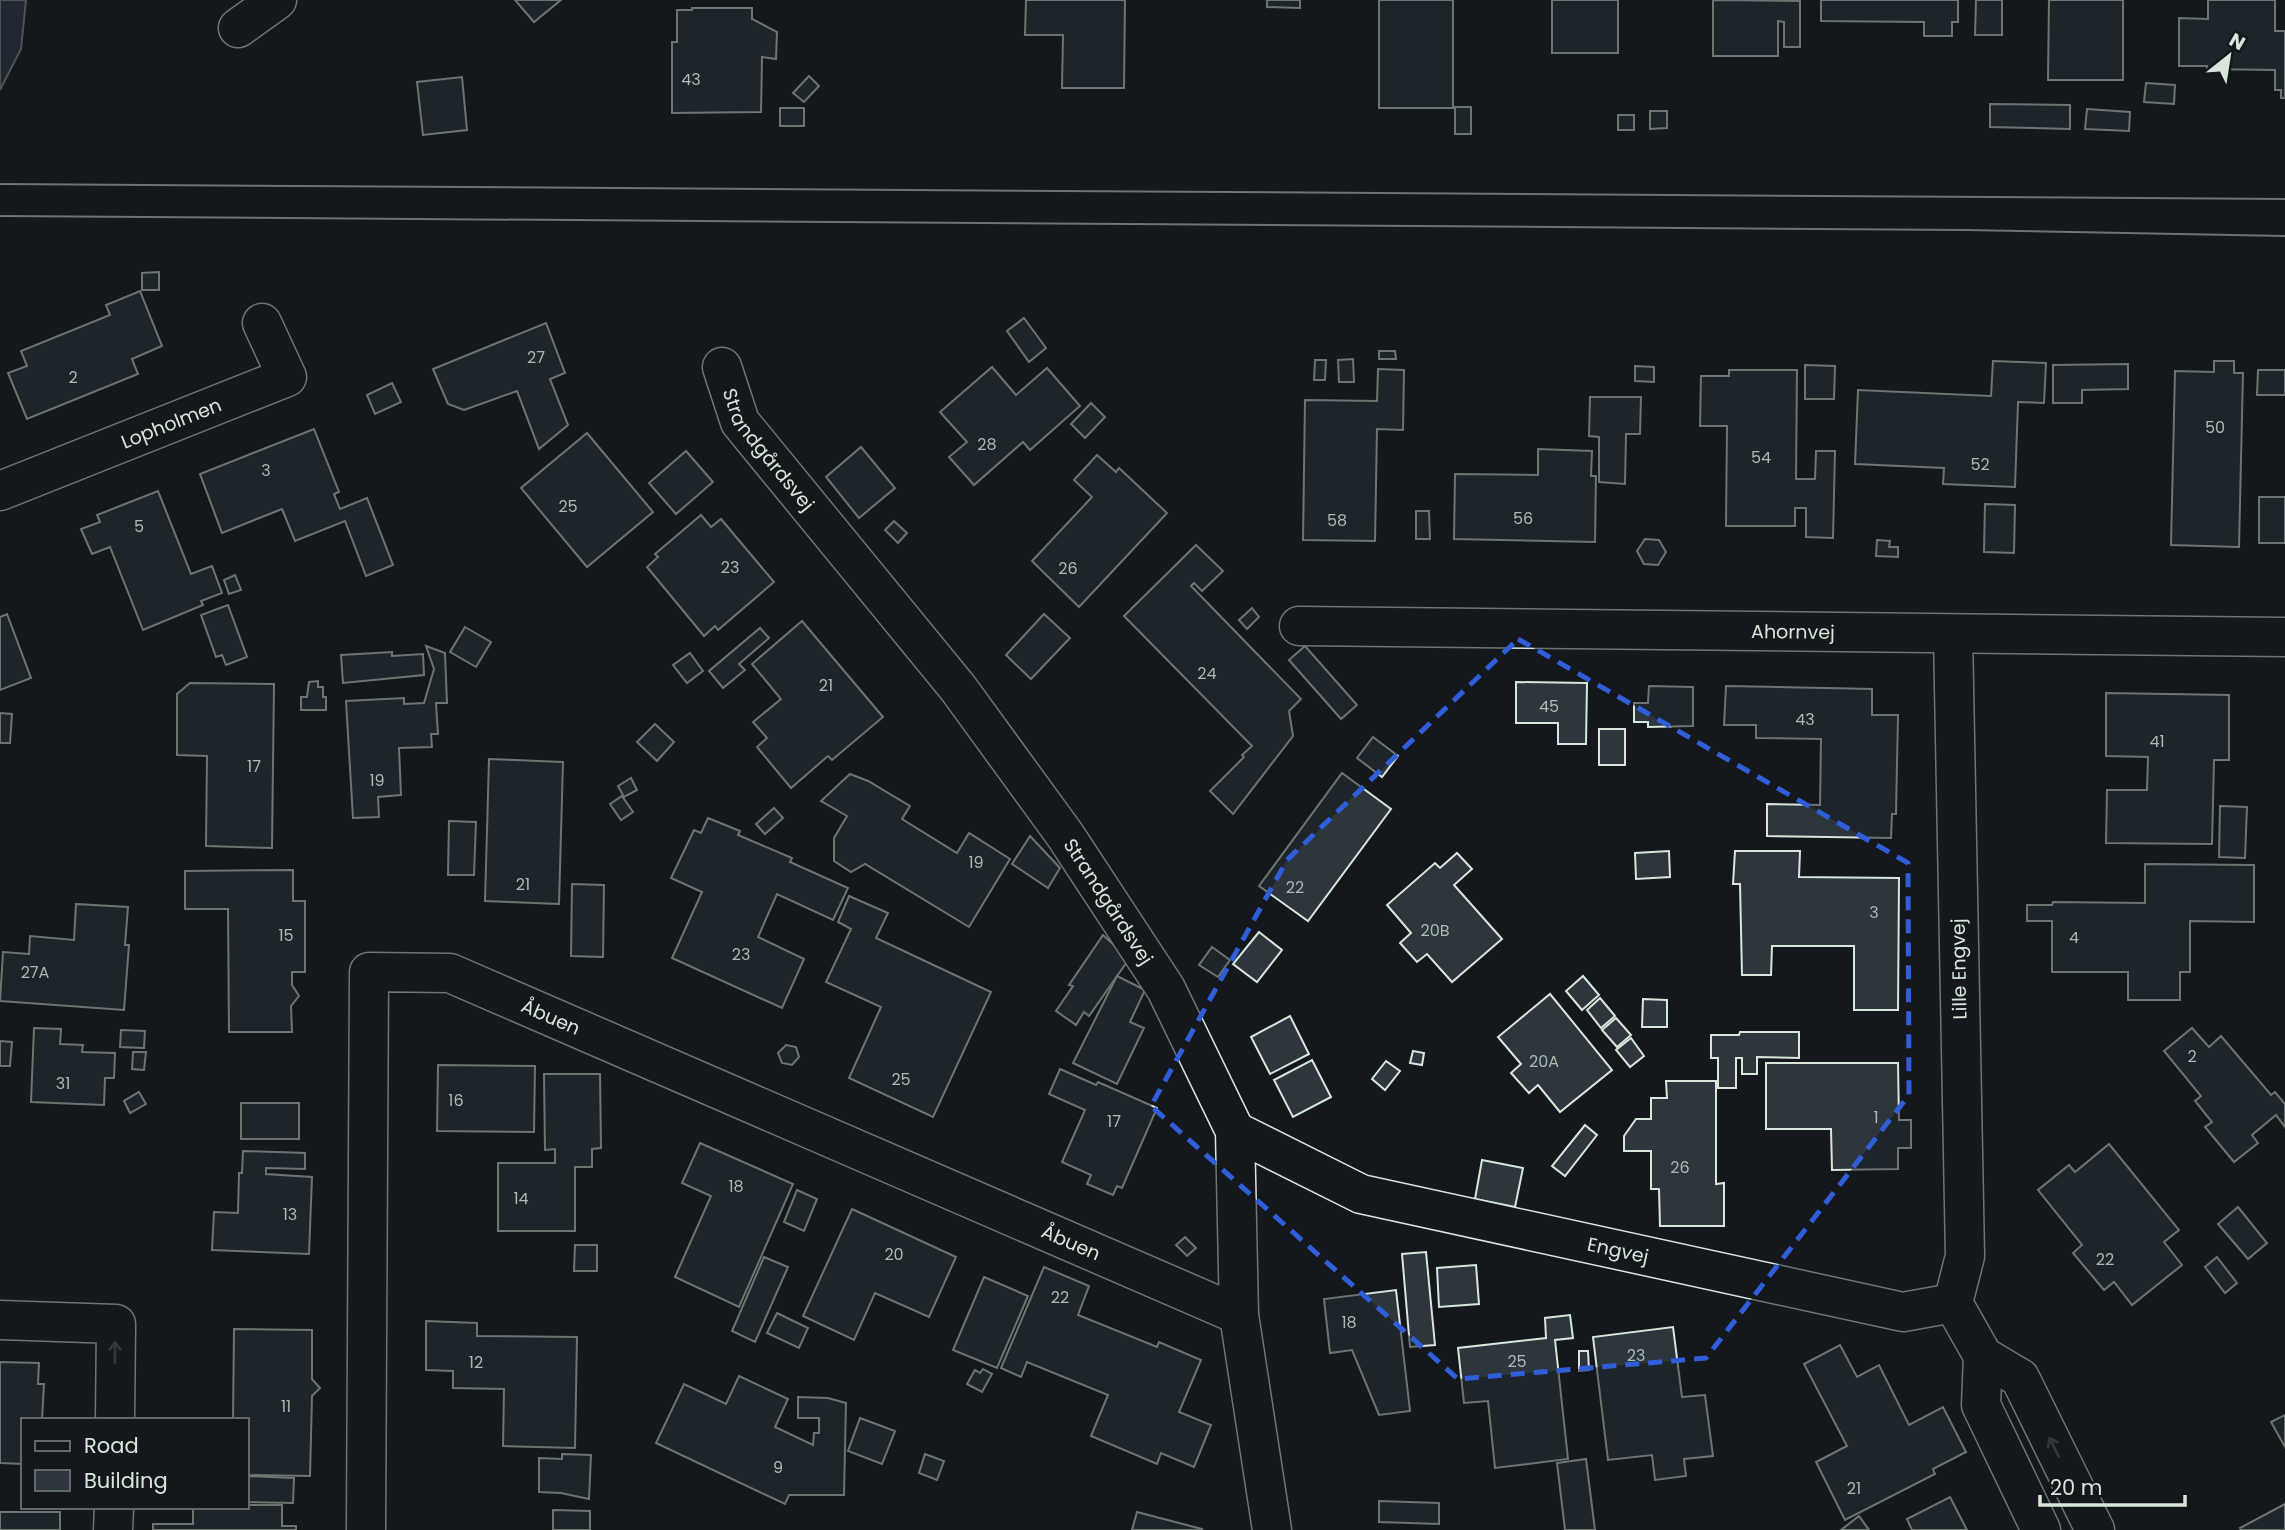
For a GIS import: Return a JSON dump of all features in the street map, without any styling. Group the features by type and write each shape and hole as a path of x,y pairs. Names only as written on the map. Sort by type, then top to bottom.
{"street":[{"path":"237,28 277,0"},
{"name":"Lopholmen","path":"0,491 287,377 262,323"},
{"name":"Strandgårdsvej","path":"722,367 740,422 958,688 1065,835 1166,989 1235,1131 1239,1315 1272,1530"},
{"name":"Ahornvej","path":"1299,625 2285,637"},
{"name":"Lille Engvej","path":"1953,1303 1965,1256 1954,634"},
{"name":"Åbuen","path":"366,1530 369,972 450,973 1239,1315"},
{"name":"Engvej","path":"1235,1131 1361,1194 1903,1312 1953,1303"},
{"path":"1953,1303 1983,1356 2020,1378 2095,1530"},
{"path":"0,1320 116,1324 115,1418"},
{"path":"1983,1356 1980,1405 2041,1530"},
{"path":"113,1530 114,1509"}],"highlighted area":[{"path":"1518,639 1908,863 1909,1095 1706,1358 1458,1379 1151,1106 1287,860"}],"water":[{"path":"0,0 26,0 21,49 0,90"}],"building":[{"path":"515,0 561,0 534,22"},
{"path":"1026,0 1125,0 1124,88 1062,88 1063,35 1025,35"},
{"path":"1267,0 1300,0 1300,8 1267,7"},
{"path":"1379,0 1453,0 1453,108 1379,108"},
{"path":"1552,0 1618,0 1618,53 1552,53"},
{"path":"1713,0 1800,1 1800,47 1784,47 1784,22 1778,21 1778,56 1713,56"},
{"path":"1821,0 1958,0 1958,22 1952,22 1952,36 1924,36 1924,22 1821,21"},
{"path":"1976,0 2002,0 2002,35 1975,35"},
{"path":"2049,0 2123,0 2123,80 2048,80"},
{"path":"2208,0 2275,0 2275,31 2285,31 2285,98 2281,98 2281,90 2275,90 2275,70 2179,66 2179,18 2208,19"},
{"path":"752,8 752,19 777,32 776,59 762,57 761,112 672,113 672,42 677,42 677,10"},
{"path":"809,76 819,86 804,102 793,93"},
{"path":"462,77 467,130 423,135 417,82"},
{"path":"2146,83 2175,85 2174,104 2144,102"},
{"path":"1990,104 2070,105 2070,129 1990,127"},
{"path":"1455,107 1471,107 1471,134 1455,134"},
{"path":"780,108 804,108 804,126 780,126"},
{"path":"2087,109 2130,112 2129,131 2085,129"},
{"path":"1650,111 1667,111 1667,128 1650,129"},
{"path":"1618,115 1634,115 1634,130 1618,130"},
{"path":"159,272 159,290 142,290 142,273"},
{"path":"140,291 162,346 132,359 138,374 27,419 8,373 27,366 21,351 110,315 106,305"},
{"path":"1024,318 1046,348 1029,362 1007,331"},
{"path":"546,323 565,373 550,379 568,425 539,449 517,391 464,410 448,404 433,369"},
{"path":"1379,351 1395,351 1396,359 1379,359"},
{"path":"1353,359 1354,382 1339,382 1338,360"},
{"path":"1315,360 1326,360 1325,380 1314,380"},
{"path":"1993,361 2046,363 2044,403 2018,402 2015,487 1943,484 1944,468 1855,464 1858,390 1991,396"},
{"path":"2214,361 2234,361 2234,373 2243,373 2239,547 2171,545 2175,371 2214,372"},
{"path":"2128,364 2128,389 2082,390 2082,403 2053,403 2053,365"},
{"path":"1805,365 1835,366 1834,399 1805,399"},
{"path":"1635,366 1654,367 1654,382 1635,381"},
{"path":"992,367 1016,395 1047,368 1080,406 1030,450 1023,442 974,485 949,457 967,442 940,412"},
{"path":"1378,369 1404,370 1403,430 1377,429 1375,541 1303,540 1305,400 1377,401"},
{"path":"1729,370 1797,370 1796,479 1815,479 1816,451 1835,451 1833,538 1806,537 1806,508 1795,508 1795,526 1726,526 1727,426 1700,426 1701,376 1729,376"},
{"path":"2258,370 2285,370 2285,395 2257,395"},
{"path":"392,383 401,402 375,414 367,395"},
{"path":"1590,397 1641,397 1640,434 1626,434 1625,484 1599,482 1599,437 1589,436"},
{"path":"1091,403 1105,417 1085,438 1071,424"},
{"path":"314,429 339,492 334,494 340,509 367,498 393,565 366,576 345,521 295,541 282,509 222,533 200,474"},
{"path":"587,433 653,512 587,567 521,488"},
{"path":"861,447 895,488 859,518 826,477"},
{"path":"1538,449 1592,451 1591,476 1596,476 1595,542 1454,539 1455,474 1538,475"},
{"path":"686,451 713,482 676,514 649,483"},
{"path":"1097,455 1116,472 1119,468 1167,513 1079,607 1032,561 1092,497 1074,480"},
{"path":"158,491 191,574 212,566 222,593 201,601 203,605 143,630 110,547 92,554 81,529 100,522 97,515"},
{"path":"2259,497 2285,497 2285,543 2259,543"},
{"path":"1985,504 2015,505 2014,553 1984,552"},
{"path":"1416,511 1429,511 1430,539 1416,539"},
{"path":"701,515 711,527 721,519 774,582 718,630 715,626 704,636 647,567 658,557 655,554"},
{"path":"894,521 907,533 898,543 885,530"},
{"path":"1645,539 1659,540 1666,552 1658,565 1644,564 1637,551"},
{"path":"1877,540 1890,541 1889,547 1898,547 1898,557 1876,556"},
{"path":"1196,545 1223,571 1202,591 1194,583 1191,586 1301,699 1289,711 1293,736 1233,814 1210,791 1252,746 1124,616"},
{"path":"235,575 241,590 229,594 224,580"},
{"path":"228,605 247,657 226,665 222,655 216,657 201,615"},
{"path":"1252,608 1259,617 1247,629 1239,620"},
{"path":"7,614 31,678 0,690 0,617"},
{"path":"1044,614 1070,638 1031,679 1006,655"},
{"path":"802,621 883,717 832,760 828,756 791,788 757,747 767,738 753,722 781,699 752,664"},
{"path":"465,627 491,642 476,667 450,652"},
{"path":"760,628 769,638 739,664 745,670 723,688 709,671"},
{"path":"426,646 445,653 447,703 436,703 438,734 431,734 432,747 399,748 401,795 378,797 379,817 353,818 346,701 404,698 404,704 424,703 434,669"},
{"path":"1305,646 1357,705 1341,719 1289,660"},
{"path":"392,652 392,656 423,654 424,675 343,683 341,655"},
{"path":"690,653 703,671 687,683 673,665"},
{"path":"318,681 318,687 323,687 323,697 326,697 326,710 301,710 301,697 307,697 309,682"},
{"path":"1516,682 1587,683 1586,744 1558,744 1558,723 1516,723"},
{"path":"190,683 274,684 272,848 206,846 207,756 177,755 177,694"},
{"path":"1649,686 1693,687 1693,726 1648,727 1648,722 1634,722 1634,703 1648,703"},
{"path":"1726,686 1872,689 1872,715 1898,715 1896,814 1892,814 1891,838 1767,836 1767,804 1820,805 1821,739 1756,738 1756,725 1724,725"},
{"path":"2106,693 2229,695 2229,760 2214,760 2212,844 2106,843 2107,790 2147,790 2148,757 2106,756"},
{"path":"0,713 12,714 10,743 0,743"},
{"path":"655,724 674,742 657,761 637,742"},
{"path":"1599,729 1625,729 1625,765 1599,765"},
{"path":"1373,737 1398,756 1382,777 1357,758"},
{"path":"489,759 563,762 559,904 485,901"},
{"path":"1342,773 1391,809 1308,921 1259,886"},
{"path":"850,774 868,781 910,806 902,819 957,853 969,833 1010,859 969,927 865,864 851,872 834,861 834,838 847,816 821,801"},
{"path":"631,778 637,790 624,797 618,786"},
{"path":"622,796 633,812 621,820 610,804"},
{"path":"2220,806 2247,807 2245,858 2219,857"},
{"path":"774,808 783,818 765,834 756,824"},
{"path":"708,818 740,831 738,835 792,858 790,862 848,888 833,920 777,894 758,937 804,959 782,1008 672,958 702,892 671,878 694,830 701,833"},
{"path":"449,821 476,822 474,875 448,875"},
{"path":"1030,836 1060,868 1048,888 1012,864"},
{"path":"1669,851 1670,877 1636,879 1635,853"},
{"path":"1735,851 1800,851 1799,877 1899,878 1898,1010 1854,1010 1854,946 1772,946 1771,975 1742,975 1740,884 1733,884"},
{"path":"1457,853 1472,869 1454,885 1502,939 1452,982 1427,954 1417,962 1400,943 1411,933 1387,905 1435,863 1440,868"},
{"path":"2145,864 2254,865 2254,922 2190,921 2190,972 2180,972 2180,1000 2128,1000 2128,972 2052,972 2052,921 2027,921 2027,905 2052,905 2053,902 2145,903"},
{"path":"293,870 293,901 305,901 305,972 292,972 292,985 299,996 291,1006 292,1032 229,1032 228,909 185,909 185,871"},
{"path":"572,884 604,885 603,957 571,956"},
{"path":"849,896 888,913 876,938 991,992 933,1117 849,1078 881,1007 826,982 851,929 838,922"},
{"path":"76,904 128,907 125,945 129,945 124,1010 0,1001 3,952 29,954 30,936 74,940"},
{"path":"1259,932 1282,950 1257,982 1233,964"},
{"path":"1103,935 1129,959 1089,1016 1084,1012 1076,1025 1056,1011 1073,986 1069,985"},
{"path":"1212,947 1230,960 1218,977 1199,965"},
{"path":"1117,976 1145,990 1130,1022 1144,1028 1117,1084 1073,1063"},
{"path":"1583,976 1599,995 1582,1010 1566,991"},
{"path":"1550,994 1612,1070 1560,1112 1538,1085 1529,1093 1511,1073 1521,1064 1498,1037"},
{"path":"1600,998 1615,1016 1601,1028 1587,1010"},
{"path":"1643,999 1667,1000 1667,1027 1642,1027"},
{"path":"1290,1016 1309,1054 1270,1074 1251,1037"},
{"path":"1616,1018 1631,1035 1617,1047 1602,1030"},
{"path":"34,1028 61,1029 60,1044 83,1045 82,1052 115,1053 114,1078 105,1078 104,1105 31,1102"},
{"path":"2192,1028 2209,1047 2221,1036 2271,1095 2275,1092 2285,1104 2285,1127 2276,1115 2252,1135 2258,1143 2234,1162 2205,1127 2212,1122 2195,1101 2201,1096 2164,1051"},
{"path":"121,1030 145,1031 144,1048 120,1047"},
{"path":"1740,1032 1799,1032 1799,1058 1757,1057 1757,1074 1742,1074 1742,1058 1736,1058 1736,1088 1718,1088 1718,1058 1711,1058 1711,1035 1739,1035"},
{"path":"1631,1038 1644,1056 1630,1067 1616,1050"},
{"path":"0,1041 12,1042 10,1066 0,1066"},
{"path":"786,1045 796,1047 799,1057 792,1065 782,1063 778,1053"},
{"path":"1413,1051 1424,1053 1422,1065 1410,1063"},
{"path":"133,1052 146,1052 144,1070 132,1069"},
{"path":"1312,1060 1331,1097 1293,1117 1274,1080"},
{"path":"1386,1061 1400,1071 1385,1090 1372,1079"},
{"path":"1766,1063 1898,1063 1899,1120 1911,1120 1911,1148 1898,1148 1898,1169 1832,1170 1831,1129 1766,1129"},
{"path":"438,1065 535,1066 534,1132 437,1131"},
{"path":"1060,1069 1096,1085 1098,1082 1157,1108 1122,1188 1117,1186 1113,1195 1087,1184 1091,1175 1062,1162 1085,1110 1049,1094"},
{"path":"544,1074 600,1074 601,1148 592,1149 592,1167 575,1167 575,1231 498,1231 498,1163 555,1163 555,1149 545,1150"},
{"path":"1666,1081 1716,1081 1716,1184 1724,1183 1724,1226 1660,1226 1659,1189 1651,1189 1651,1151 1624,1151 1624,1136 1636,1119 1651,1119 1651,1098 1667,1098"},
{"path":"139,1092 146,1104 130,1113 124,1101"},
{"path":"241,1103 299,1103 299,1139 241,1139"},
{"path":"1585,1125 1597,1135 1565,1176 1552,1166"},
{"path":"700,1143 793,1184 739,1307 675,1277 711,1196 682,1183"},
{"path":"2109,1144 2179,1230 2164,1242 2182,1265 2132,1305 2114,1282 2104,1290 2073,1253 2082,1245 2038,1190 2069,1165 2075,1172"},
{"path":"243,1151 305,1153 305,1169 266,1168 266,1174 312,1177 309,1254 212,1250 214,1212 238,1213 239,1173 242,1173"},
{"path":"1482,1160 1523,1168 1515,1207 1475,1199"},
{"path":"797,1190 817,1199 804,1231 784,1222"},
{"path":"2238,1207 2267,1243 2248,1259 2218,1224"},
{"path":"852,1209 956,1257 929,1317 875,1293 854,1340 803,1316"},
{"path":"1185,1237 1196,1248 1187,1256 1176,1245"},
{"path":"575,1245 597,1245 597,1271 574,1271"},
{"path":"1426,1252 1435,1345 1410,1347 1402,1254"},
{"path":"764,1257 788,1267 755,1342 732,1331"},
{"path":"2217,1257 2237,1283 2225,1293 2205,1267"},
{"path":"1476,1265 1479,1304 1439,1307 1437,1268"},
{"path":"1044,1267 1089,1286 1078,1315 1157,1347 1159,1342 1201,1360 1179,1412 1211,1425 1194,1467 1161,1453 1157,1464 1091,1436 1108,1395 1027,1362 1021,1377 1001,1368"},
{"path":"984,1277 1028,1296 997,1368 953,1350"},
{"path":"1396,1290 1410,1411 1379,1415 1352,1350 1330,1353 1324,1299"},
{"path":"777,1313 808,1328 799,1348 767,1333"},
{"path":"1570,1315 1573,1338 1555,1340 1568,1459 1495,1468 1488,1401 1464,1403 1458,1348 1546,1338 1545,1318"},
{"path":"426,1321 477,1323 477,1336 577,1337 575,1448 503,1446 504,1389 453,1388 453,1371 426,1370"},
{"path":"1673,1327 1682,1397 1705,1395 1713,1456 1684,1459 1686,1476 1655,1480 1652,1455 1608,1460 1593,1337"},
{"path":"234,1329 312,1330 312,1379 320,1388 312,1396 310,1476 248,1475 248,1418 233,1418"},
{"path":"1840,1345 1857,1377 1879,1365 1909,1425 1943,1407 1966,1452 1933,1469 1935,1474 1845,1520 1816,1462 1847,1446 1804,1364"},
{"path":"1579,1351 1588,1351 1589,1370 1579,1371"},
{"path":"0,1362 39,1363 38,1384 44,1384 42,1418 21,1418 21,1464 0,1463"},
{"path":"983,1369 992,1374 982,1392 967,1384 975,1370 980,1373"},
{"path":"739,1376 788,1399 775,1427 813,1445 814,1433 819,1433 819,1418 798,1418 798,1397 828,1398 846,1403 844,1495 789,1495 785,1504 656,1443 684,1384 726,1404"},
{"path":"2285,1415 2285,1447 2271,1422"},
{"path":"860,1418 895,1431 882,1464 848,1451"},
{"path":"562,1454 591,1455 589,1499 539,1492 539,1458 562,1459"},
{"path":"925,1454 944,1461 937,1480 919,1473"},
{"path":"1586,1459 1595,1530 1565,1530 1557,1463"},
{"path":"248,1476 294,1478 293,1503 248,1502"},
{"path":"1950,1497 1967,1530 1912,1530 1907,1519"},
{"path":"1379,1501 1439,1503 1439,1524 1379,1522"},
{"path":"2285,1504 2285,1530 2241,1530 2240,1528"},
{"path":"248,1505 282,1505 282,1526 296,1526 296,1530 153,1530 153,1524 193,1524 193,1509 248,1509"},
{"path":"553,1510 590,1511 590,1530 553,1530"},
{"path":"0,1512 60,1512 60,1530 0,1530"},
{"path":"1137,1512 1202,1529 1132,1530"},
{"path":"1859,1516 1869,1530 1841,1530"}],"tram line":[{"path":"0,184 2285,199"},
{"path":"0,216 1965,230 2285,236"}]}
